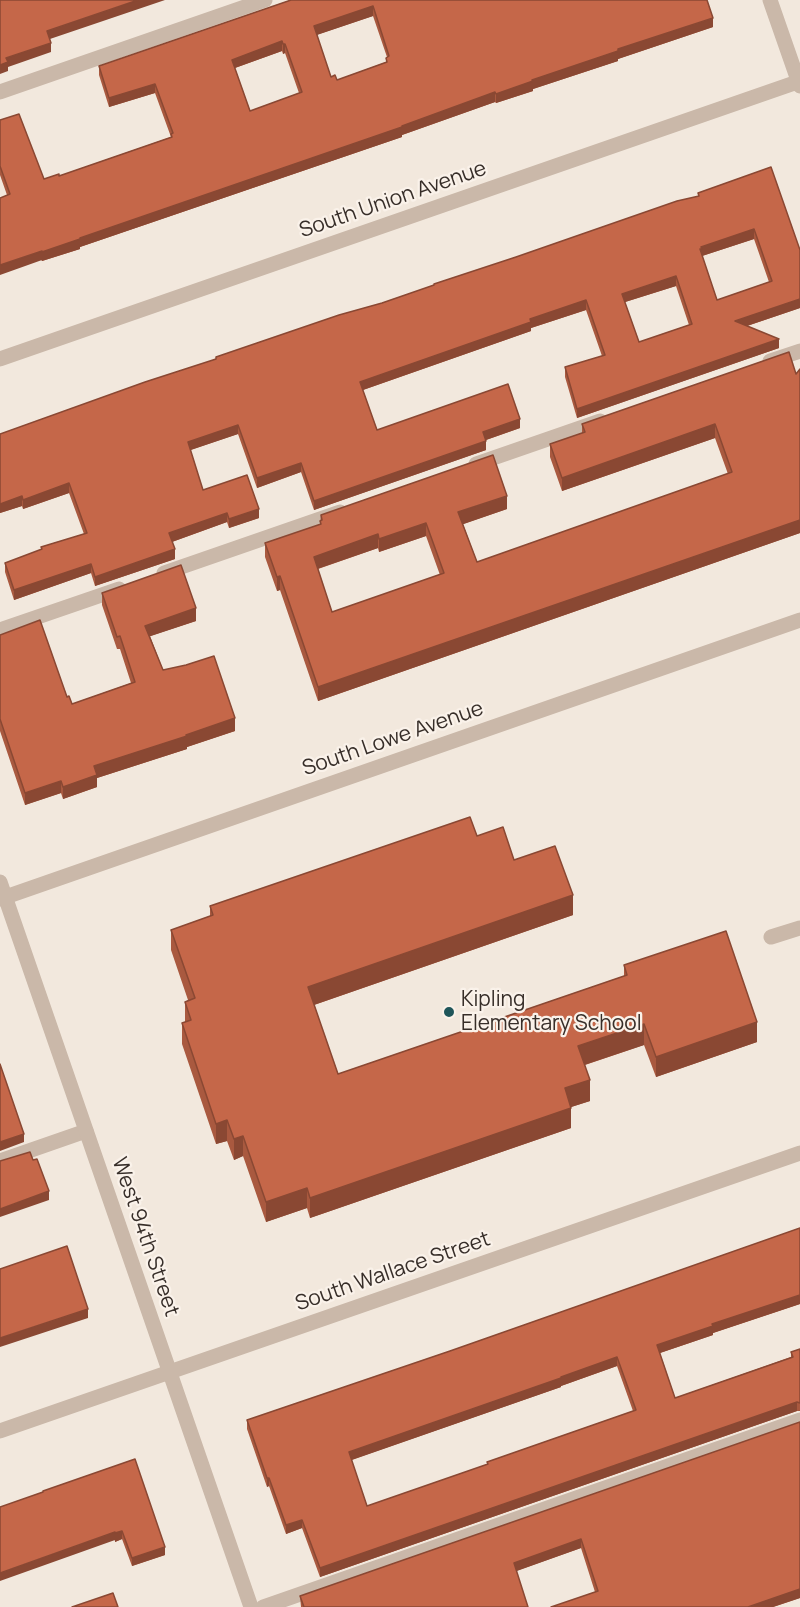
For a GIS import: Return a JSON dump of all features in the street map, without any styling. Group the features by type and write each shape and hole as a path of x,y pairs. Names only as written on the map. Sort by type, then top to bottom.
{"street":[{"path":"0,92 265,0"},
{"path":"770,0 799,83"},
{"name":"South Union Avenue","path":"0,359 799,83"},
{"path":"755,366 800,351"},
{"path":"462,469 608,418"},
{"path":"0,630 349,508"},
{"name":"South Lowe Avenue","path":"3,898 800,620"},
{"name":"West 94th Street","path":"0,882 3,898 251,1607"},
{"path":"771,937 800,928"},
{"path":"0,1161 86,1131"},
{"name":"South Wallace Street","path":"0,1431 800,1153"},
{"path":"263,1607 800,1420"}],"building":[{"path":"0,0 138,0 47,31 51,43 6,58 8,62 0,65"},
{"path":"291,0 707,0 713,18 618,49 618,51 496,94 495,92 402,127 0,265 0,198 10,194 0,166 0,120 19,114 44,179 59,174 59,176 172,137 173,133 155,84 109,98 99,66","holes":["373,6 389,56 386,58 387,62 337,80 335,75 331,77 314,26","282,41 302,92 250,111 232,60"]},
{"path":"771,167 800,250 800,299 735,321 779,339 577,409 565,367 605,355 586,300 530,319 531,322 360,382 377,430 508,384 520,419 483,432 486,441 314,501 301,463 257,478 238,425 188,442 203,490 247,475 259,509 229,519 227,513 169,533 175,549 95,577 91,564 14,590 5,563 42,549 41,547 87,533 69,483 23,500 22,496 0,504 0,434 339,315 382,303 677,201 699,196 698,193","holes":["754,229 772,281 717,300 701,247","676,276 692,324 639,342 622,294"]},
{"path":"789,352 796,374 800,369 800,520 318,687 280,576 277,577 265,543 321,524 321,515 493,455 507,496 458,512 477,562 732,472 715,424 562,478 550,444 585,432 582,424","holes":["426,523 444,573 332,612 314,557 378,534 379,539"]},
{"path":"181,565 196,608 145,626 163,670 214,656 235,718 94,766 97,775 63,787 61,781 25,793 0,719 0,635 40,620 67,697 69,696 72,704 135,682 120,636 117,637 102,593"},
{"path":"470,817 477,836 503,827 514,860 555,846 573,895 308,987 338,1074 627,975 624,965 726,931 757,1022 656,1057 644,1024 578,1046 590,1080 565,1088 571,1108 310,1198 307,1188 266,1202 243,1136 234,1139 227,1120 216,1124 182,1023 191,1020 185,1002 195,998 171,930 213,915 210,906"},
{"path":"0,1064 24,1134 0,1142"},
{"path":"30,1152 33,1160 37,1159 49,1191 0,1209 0,1161"},
{"path":"800,1228 800,1295 657,1345 675,1398 793,1357 791,1352 800,1349 800,1403 797,1402 320,1568 302,1520 286,1525 247,1420","holes":["617,1357 636,1410 367,1506 349,1452"]},
{"path":"67,1246 88,1309 0,1338 0,1269"},
{"path":"800,1422 800,1589 748,1607 551,1607 598,1591 581,1539 514,1563 528,1607 304,1607 300,1596"},
{"path":"135,1459 165,1547 132,1558 122,1531 115,1532 0,1573 0,1507"},
{"path":"113,1593 118,1607 72,1607"}],"place":[{"name":"Kipling Elementary School","path":"449,1012"}]}
